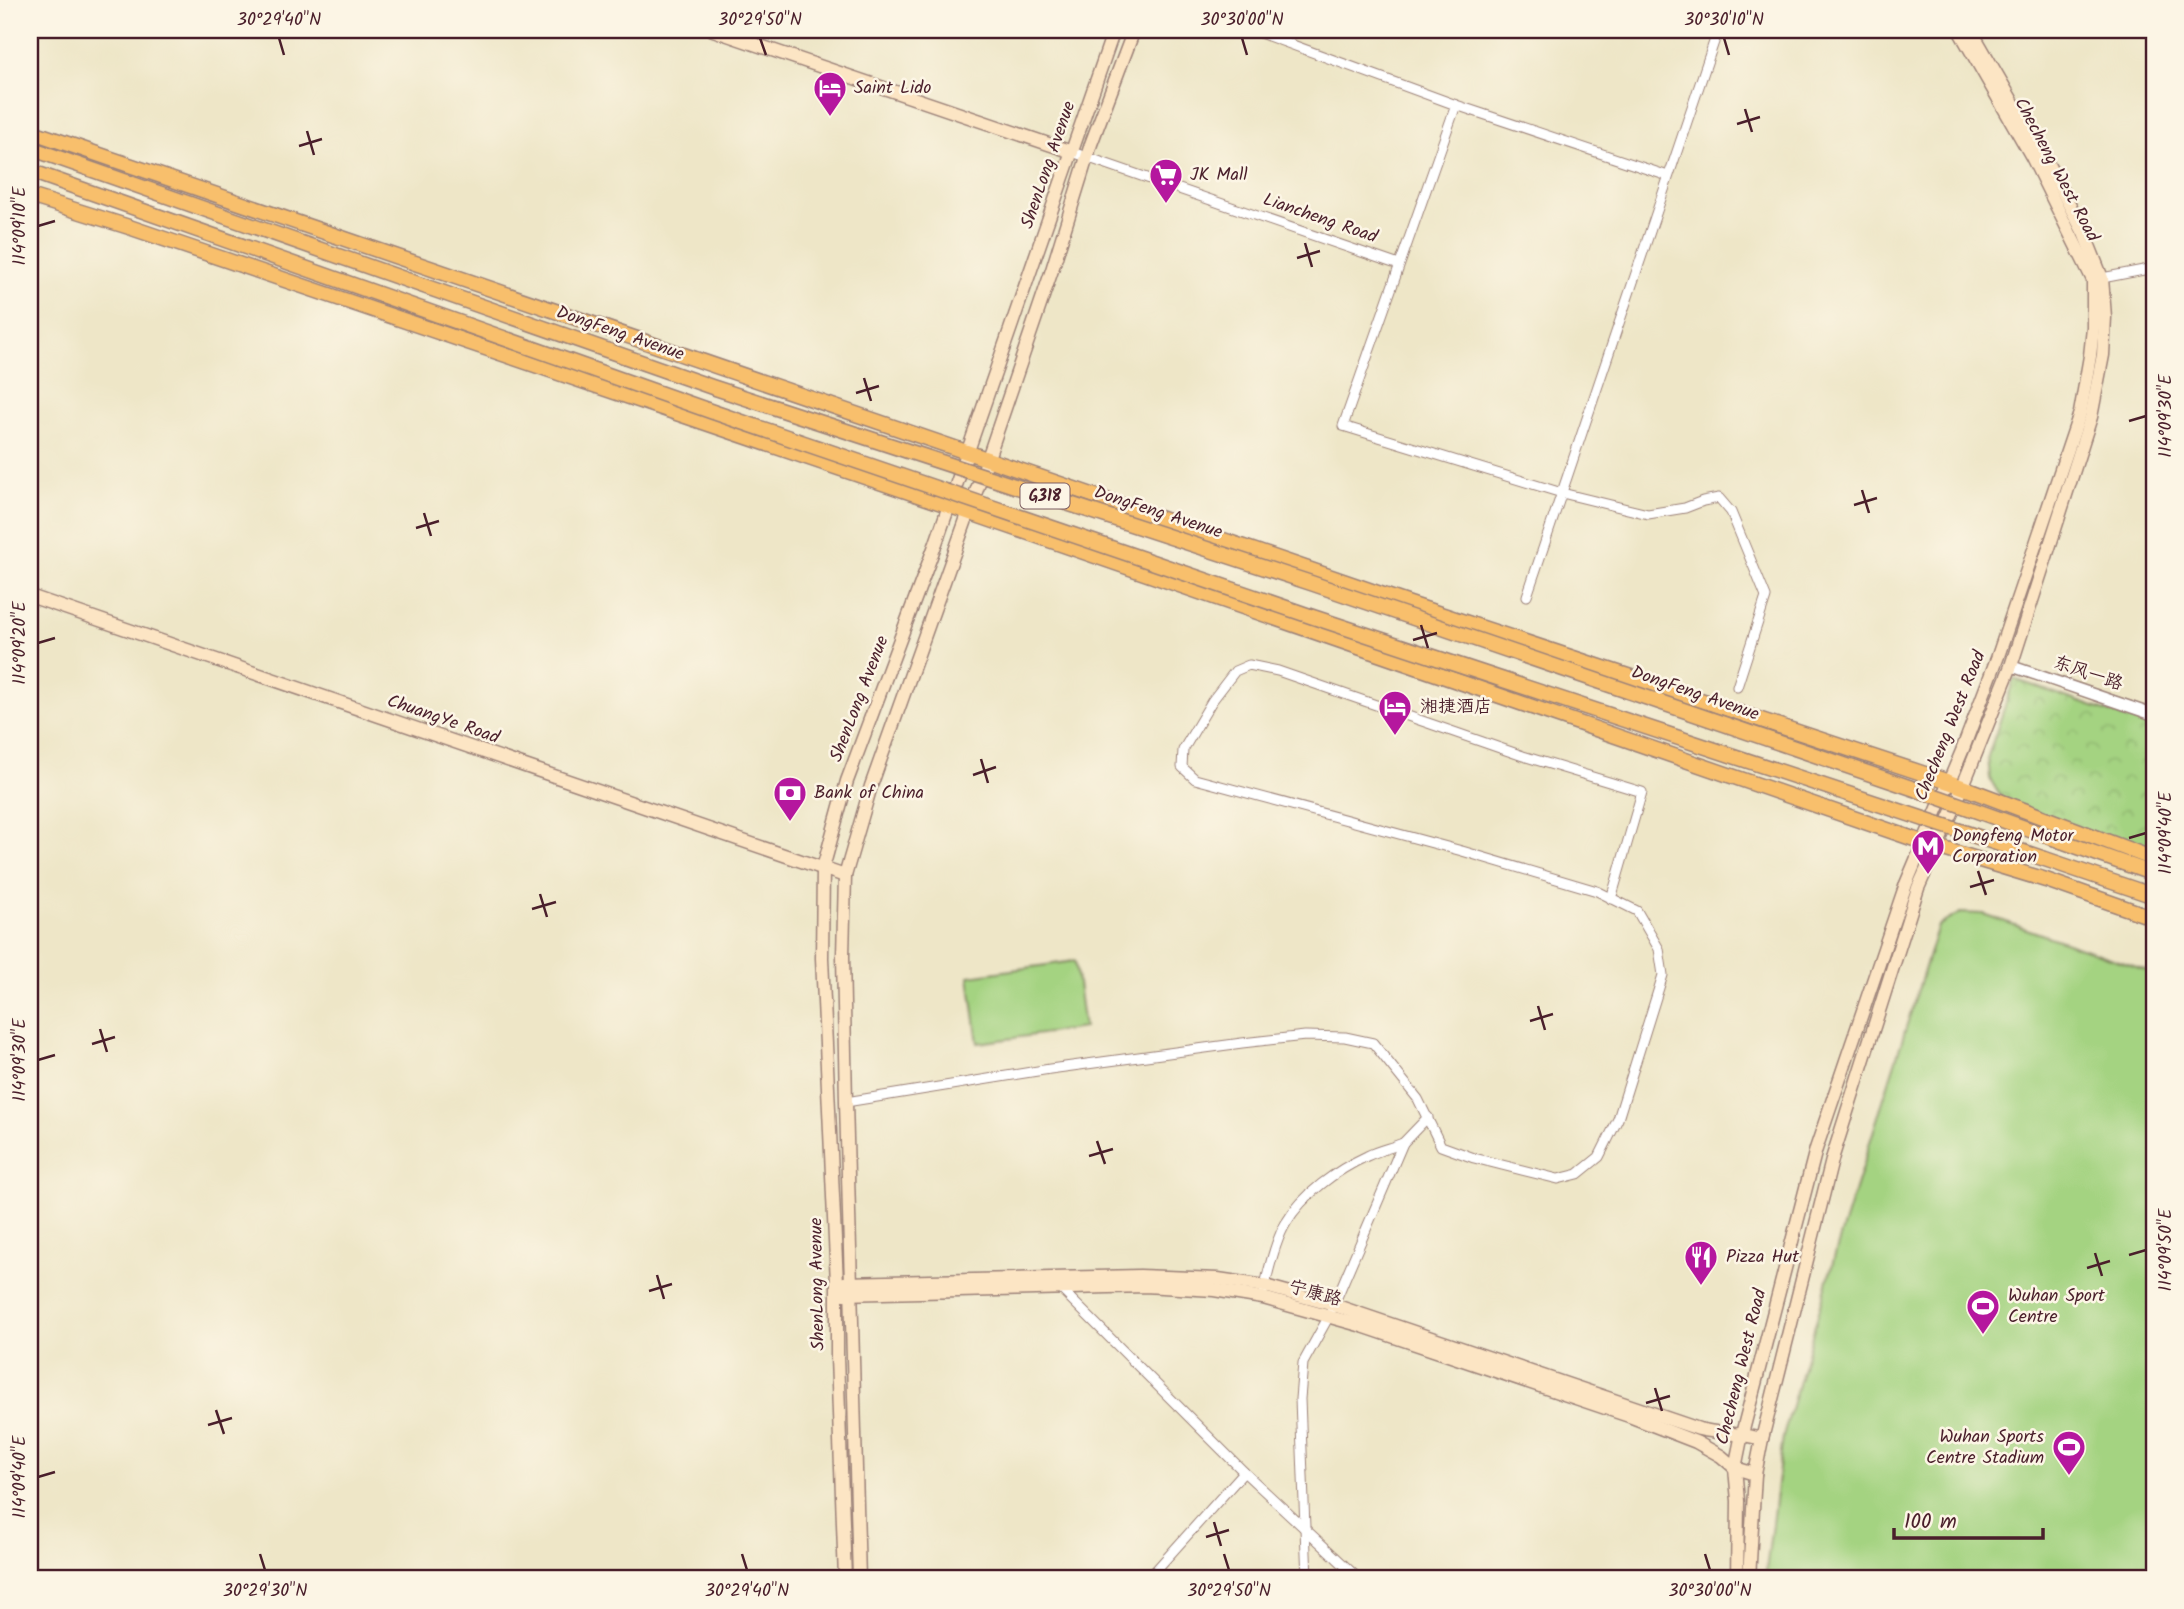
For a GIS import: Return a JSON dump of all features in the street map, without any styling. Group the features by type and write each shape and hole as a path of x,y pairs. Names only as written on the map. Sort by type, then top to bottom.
{"main road":[{"name":"Liancheng Road","path":"713,30 1072,152"},
{"name":"ShenLong Avenue","path":"845,1579 837,1289 822,958 823,868 848,781 949,506 1114,30"},
{"name":"ShenLong Avenue","path":"859,1579 843,956 845,876 871,786 987,461 1087,157 1134,30"},
{"name":"Checheng West Road","path":"1737,1579 1738,1501 1735,1468 1816,1149 1906,884 1952,813 1955,785 2080,413 2093,328 2097,279 2032,157 1959,30"},
{"name":"Checheng West Road","path":"1749,1579 1755,1474 1833,1156 1918,888 1937,807 1955,785 2011,666 2091,416 2103,355 2105,317 2084,233 1971,30"},
{"path":"30,131 987,461 1955,785 2154,859"},
{"name":"DongFeng Avenue","path":"30,148 712,387 1311,583 1924,792 2154,874"},
{"name":"G318","path":"30,171 726,417 1183,573 2154,896"},
{"path":"30,196 129,227 968,512 1930,844 2046,880 2154,918"},
{"name":"ChuangYe Road","path":"30,596 845,876"},
{"name":"宁康路","path":"837,1289 1056,1283 1264,1292 1331,1311 1629,1416 1710,1449 1735,1468 1755,1474"},
{"path":"1331,1311 1687,1425 1724,1435 1742,1434 1762,1439"}],"street":[{"path":"1252,30 1456,106 1668,176"},
{"path":"1527,596 1718,30"},
{"path":"1456,106 1343,426 1562,494 1648,514 1685,508 1719,498 1731,512 1766,597 1737,687"},
{"name":"Liancheng Road","path":"1072,152 1399,265"},
{"path":"2097,279 2154,268"},
{"path":"846,1102 1050,1069 1241,1043 1305,1036 1345,1037 1373,1043 1418,1099 1441,1146 1558,1180 1578,1174 1599,1157 1618,1119 1663,975 1659,949 1637,911 1611,899 1597,891 1462,851 1195,779 1182,767 1183,750 1227,681 1236,671 1250,665 1278,671 1523,756 1642,792 1611,899"},
{"name":"东风一路","path":"2011,666 2154,715"},
{"path":"1307,1579 1300,1399 1303,1363 1331,1311 1403,1143 1428,1117"},
{"path":"1264,1292 1284,1225 1297,1208 1343,1168 1403,1143"},
{"path":"1056,1283 1244,1472 1359,1579"},
{"path":"1148,1579 1244,1472"}],"green space":[{"path":"2014,679 2154,728 2154,858 2002,799 1990,779 1988,756"},
{"name":"Wuhan Sport Centre","path":"1960,913 1983,914 2154,973 2154,1579 1765,1579 1783,1437 1841,1234 1938,926"},
{"path":"1075,961 1084,1028 978,1043 969,976"}],"place":[{"name":"Saint Lido","path":"830,118"},
{"name":"JK Mall","path":"1166,205"},
{"name":"湘捷酒店","path":"1395,737"},
{"name":"Bank of China","path":"790,823"},
{"name":"Dongfeng Motor Corporation","path":"1928,876"},
{"name":"Pizza Hut","path":"1701,1287"},
{"name":"Wuhan Sport Centre","path":"1983,1336"},
{"name":"Wuhan Sports Centre Stadium","path":"2069,1477"}]}
